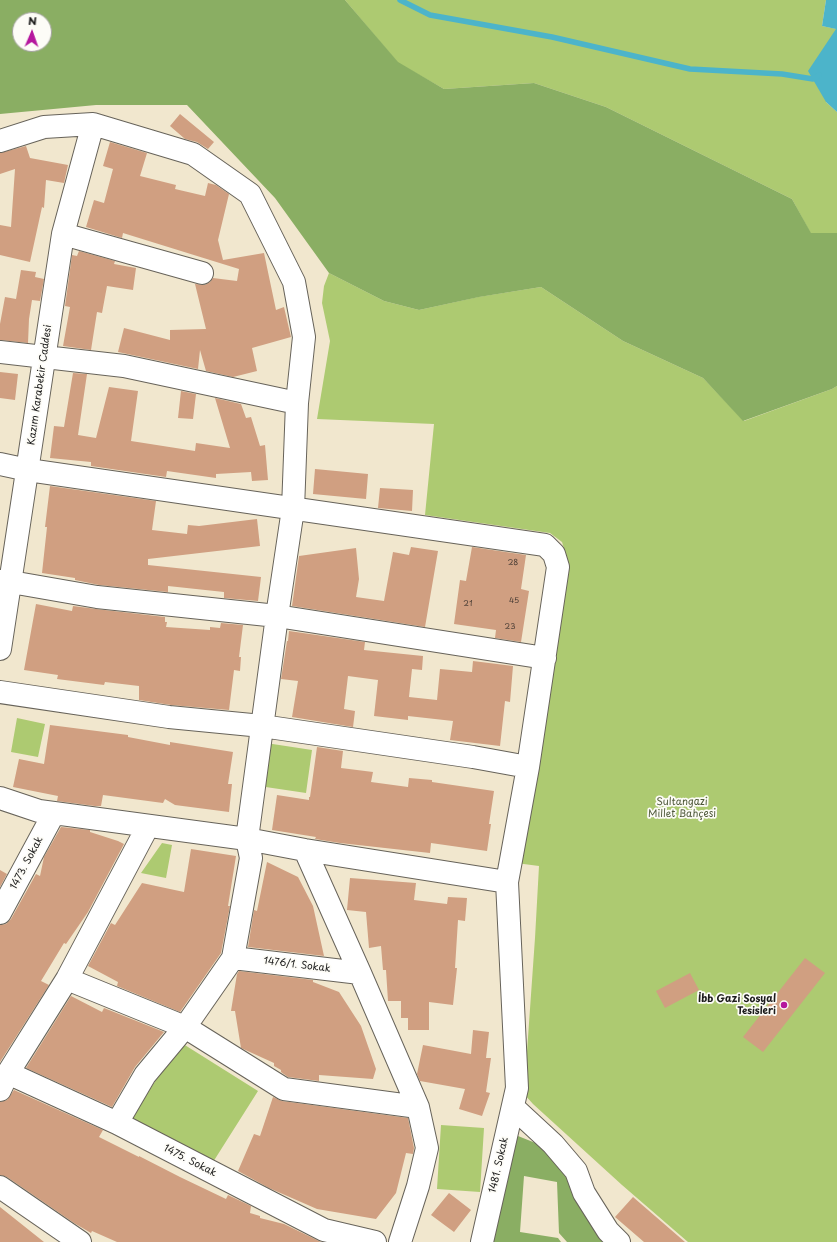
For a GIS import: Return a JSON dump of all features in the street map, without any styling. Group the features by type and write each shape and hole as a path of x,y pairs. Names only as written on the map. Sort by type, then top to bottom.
{"street":[{"path":"0,141 44,127 93,124 193,154 250,194 294,282 304,337 297,403 293,508 247,839 251,858 234,958 185,1027 145,1075 117,1123"},
{"name":"Kazım Karabekir Caddesi","path":"0,649 5,581 28,470 43,357 63,234 93,124"},
{"path":"63,234 202,273"},
{"path":"0,352 124,366 297,403"},
{"name":"1481. Sokak","path":"0,464 28,470 545,545 554,554 558,567 545,658 528,767 507,882 515,1098 482,1242"},
{"path":"5,581 98,597 277,616 545,658"},
{"path":"0,692 169,717 262,726 473,757 528,767"},
{"path":"0,798 39,811 247,839 305,850 507,882"},
{"name":"1473. Sokak","path":"0,913 54,813"},
{"path":"4,1082 67,979 148,826"},
{"path":"305,850 418,1107 427,1148 418,1186 400,1242"},
{"name":"1476/1. Sokak","path":"234,958 360,973"},
{"path":"67,979 185,1027 284,1089 418,1107"},
{"name":"1475. Sokak","path":"4,1082 117,1123 324,1230 375,1242"},
{"path":"515,1098 576,1171 584,1193 608,1231 619,1242"},
{"path":"0,1188 80,1242"}],"green space":[{"path":"0,0 345,0 398,62 444,89 534,83 606,107 792,199 811,233 837,233 837,386 743,421 703,378 623,341 541,287 479,297 419,310 384,301 329,273 275,198 187,105 96,105 0,114"},
{"path":"345,0 826,0 822,26 837,29 826,102 837,112 837,233 811,234 792,199 606,107 534,83 444,89 398,63"},
{"name":"Sultangazi Millet Bahçesi","path":"329,273 384,301 419,310 478,297 541,287 623,341 703,378 744,421 837,386 837,1242 688,1242 622,1185 533,1104 524,1094 539,866 516,863 560,612 567,558 562,542 550,533 425,515 434,424 317,419 330,341 322,303 324,286"},
{"path":"17,718 45,724 38,757 11,752"},
{"path":"266,743 312,750 306,793 259,786"},
{"path":"162,843 172,845 166,878 141,873"},
{"path":"180,1042 258,1091 208,1170 130,1121"},
{"path":"441,1125 484,1128 480,1192 437,1189"},
{"path":"513,1134 548,1148 572,1173 607,1242 567,1242 559,1233 557,1182 524,1176 520,1232 558,1238 561,1242 493,1242"}],"water":[{"path":"826,0 837,0 837,112 826,102 808,71 836,29 822,26"}],"building":[{"path":"180,114 214,142 208,149 197,142 185,139 170,126"},
{"path":"110,142 147,153 140,176 176,185 175,189 205,196 208,183 216,185 229,194 218,240 223,260 264,253 276,310 284,307 291,337 252,348 257,371 233,377 206,371 200,350 198,369 118,352 124,328 170,340 170,330 206,329 195,284 205,285 213,278 237,281 239,269 123,233 122,238 86,227 94,200 104,203 113,169 103,166"},
{"path":"26,146 30,158 68,165 64,183 46,180 44,208 42,207 30,262 0,255 0,225 11,227 15,169 0,174 0,153"},
{"path":"79,251 115,261 114,264 136,268 133,290 107,286 102,313 97,312 91,350 63,346 70,307 65,306 72,255 77,256"},
{"path":"21,270 36,272 35,277 44,279 40,301 32,300 29,319 28,343 0,340 0,324 5,297 16,299"},
{"path":"0,372 18,374 15,400 0,398"},
{"path":"73,373 87,374 78,435 96,438 109,387 138,391 131,441 195,451 196,443 230,448 215,398 241,404 246,418 251,417 260,446 265,445 268,480 252,481 251,472 216,474 216,478 167,471 166,477 91,466 91,462 50,458 54,426 64,427"},
{"path":"181,391 196,394 193,419 178,418"},
{"path":"315,469 368,474 366,499 313,494"},
{"path":"50,486 156,501 152,530 187,534 188,525 199,526 257,519 260,546 148,559 148,565 261,577 258,601 224,598 224,592 168,586 168,592 99,585 75,580 75,578 42,573 47,527 45,527"},
{"path":"380,488 413,490 412,511 378,508"},
{"path":"411,547 438,551 425,627 292,606 299,556 356,548 359,579 356,597 384,601 393,552 409,555"},
{"path":"472,547 526,555 521,589 529,591 521,642 495,638 496,630 454,624 460,580 466,581"},
{"path":"36,604 72,611 73,606 165,617 165,622 167,622 166,627 210,630 210,627 220,628 221,623 243,625 239,657 241,657 240,671 234,670 229,710 171,705 139,700 139,686 105,682 104,685 57,679 58,675 24,670"},
{"path":"289,631 365,642 364,650 423,656 422,670 412,669 409,697 437,700 440,669 472,672 473,661 513,666 510,702 505,701 500,746 450,740 453,721 408,716 408,720 374,716 378,680 348,676 344,709 355,711 353,727 292,717 298,681 281,679"},
{"path":"50,725 128,735 128,737 170,745 170,742 233,752 228,784 232,784 229,812 175,805 165,799 163,803 103,795 101,806 95,806 57,801 58,796 13,787 19,759 44,764"},
{"path":"317,747 343,751 341,768 373,772 371,782 408,787 409,778 432,780 432,782 494,791 487,851 431,843 430,853 340,843 315,839 316,837 272,830 277,795 309,800"},
{"path":"61,827 90,830 90,832 124,844 88,912 66,944 64,943 41,981 49,985 0,1062 0,925 6,924 11,919 36,874 40,876 44,857"},
{"path":"191,849 236,856 228,906 230,906 221,953 180,1012 117,986 118,982 88,966 111,923 115,925 142,883 184,892"},
{"path":"267,862 298,877 313,906 324,956 248,947 254,910 257,911"},
{"path":"0,870 7,874 0,887"},
{"path":"350,878 416,883 414,900 447,904 448,897 467,898 465,921 458,920 455,968 457,968 453,1005 429,1002 429,1030 408,1030 408,1018 401,1018 401,1001 388,1001 386,970 383,970 381,946 369,948 366,912 347,910"},
{"name":"İbb Gazi Sosyal Tesisleri","path":"805,958 825,973 763,1052 743,1037"},
{"path":"239,971 313,980 313,982 339,992 361,1026 376,1069 373,1079 319,1075 319,1081 288,1077 274,1066 274,1063 241,1048 235,1011 231,1011 237,974"},
{"path":"690,973 699,990 665,1008 656,991"},
{"path":"71,996 102,1012 104,1008 164,1032 135,1067 112,1107 26,1068"},
{"path":"473,1030 489,1032 486,1058 491,1058 486,1092 490,1093 482,1116 459,1109 465,1089 420,1081 417,1074 423,1045 471,1054"},
{"path":"14,1090 103,1130 99,1137 139,1157 226,1199 228,1195 251,1206 250,1213 260,1216 260,1218 284,1224 321,1242 117,1242 92,1231 91,1233 7,1177 0,1175 0,1102 7,1100"},
{"path":"273,1097 282,1101 408,1118 414,1148 413,1154 406,1153 396,1193 376,1219 317,1209 269,1188 238,1171 254,1134 260,1136"},
{"path":"449,1193 471,1210 454,1232 431,1215"},
{"path":"633,1197 685,1242 644,1242 615,1217"},
{"path":"0,1207 44,1242 0,1242"}],"waterway":[{"path":"400,0 430,15 552,37 690,69 782,74 813,79 819,75"}],"place":[{"name":"İbb Gazi Sosyal Tesisleri","path":"784,1005"}]}
